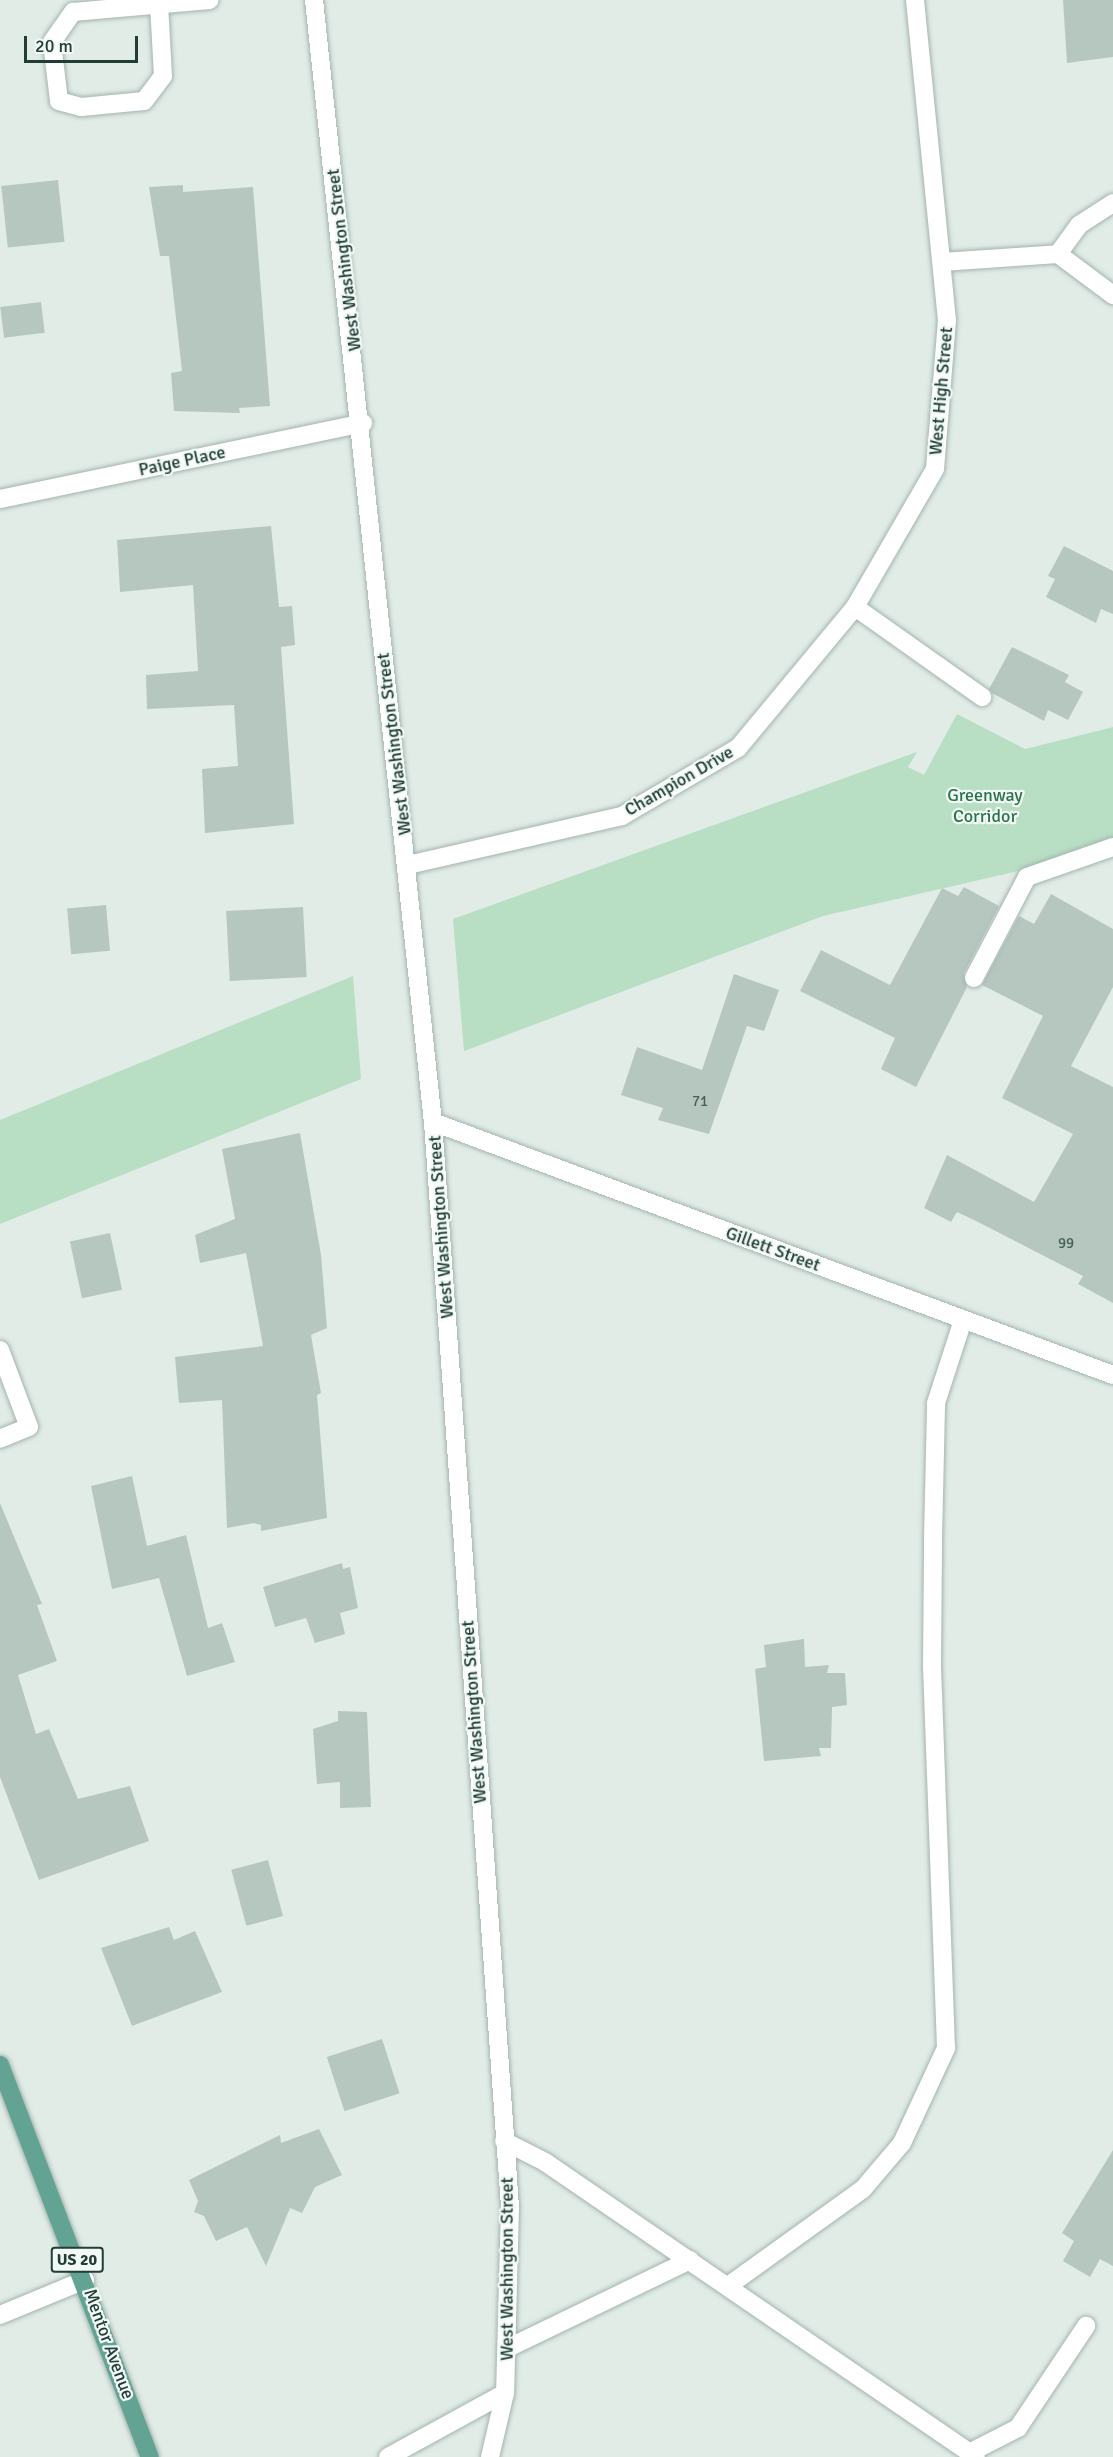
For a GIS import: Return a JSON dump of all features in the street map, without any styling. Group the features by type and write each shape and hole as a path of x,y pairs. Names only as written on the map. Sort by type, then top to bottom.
{"main road":[{"name":"Mentor Avenue","path":"0,2065 85,2280 150,2457"}],"street":[{"path":"159,4 163,76 144,101 81,107 59,101 52,42 73,12 159,4 209,0"},
{"name":"West Washington Street","path":"314,0 363,423 433,1122 510,2206 505,2393 490,2457"},
{"name":"West High Street","path":"855,607 934,469 947,320 915,0"},
{"path":"1058,254 1078,225 1113,203"},
{"path":"942,262 1058,254 1113,295"},
{"name":"Paige Place","path":"0,499 363,423"},
{"path":"855,607 982,697"},
{"name":"Champion Drive","path":"408,865 631,810 738,748 855,607"},
{"path":"974,978 1027,877 1113,847"},
{"name":"Gillett Street","path":"433,1122 1113,1376"},
{"path":"728,2286 864,2189 902,2143 946,2048 932,1665 936,1403 963,1320"},
{"path":"0,1350 29,1427 0,1439"},
{"path":"504,2141 690,2260 974,2454 1018,2428 1086,2326"},
{"path":"508,2348 690,2260"},
{"path":"0,2315 85,2280"},
{"path":"388,2457 505,2393"}],"green space":[{"name":"Greenway Corridor","path":"957,714 1025,749 1113,727 1113,849 823,916 464,1051 453,919 917,752 908,767 924,775"},
{"path":"353,976 361,1079 0,1224 0,1120"}],"building":[{"path":"1063,0 1113,0 1113,57 1067,63"},
{"path":"58,180 64,242 8,248 1,186"},
{"path":"183,185 183,192 253,187 270,406 239,408 240,413 174,411 171,373 182,371 169,256 160,256 149,187"},
{"path":"41,302 45,333 4,338 0,307"},
{"path":"271,526 279,607 292,606 295,645 281,647 294,824 205,833 202,769 238,766 234,705 147,709 146,675 198,671 193,585 120,592 117,540"},
{"path":"1064,546 1113,571 1113,614 1101,609 1096,623 1046,597 1055,579 1048,576"},
{"path":"1012,647 1069,675 1065,682 1083,692 1068,720 1048,710 1044,721 992,693 989,689"},
{"path":"964,887 999,906 964,973 967,987 916,1087 881,1069 895,1038 800,991 821,950 890,985 942,888 958,896"},
{"path":"1051,894 1113,929 1113,987 1071,1066 1113,1087 1113,1303 1078,1284 1083,1276 976,1221 957,1212 951,1222 924,1208 947,1155 1034,1202 1073,1134 1002,1098 1043,1016 982,985 1019,916 1034,924"},
{"path":"106,905 110,951 71,954 67,908"},
{"path":"303,907 307,977 230,981 226,911"},
{"path":"734,974 779,990 764,1031 747,1026 709,1134 658,1120 663,1108 621,1095 637,1047 702,1070"},
{"path":"300,1133 321,1255 327,1328 311,1335 321,1393 317,1395 327,1518 261,1531 261,1525 254,1523 227,1528 222,1400 179,1403 175,1357 263,1346 246,1253 200,1263 195,1235 235,1219 222,1149"},
{"path":"110,1233 122,1290 82,1298 70,1242"},
{"path":"132,1476 147,1546 186,1535 208,1628 222,1623 235,1662 187,1676 159,1578 112,1589 91,1486"},
{"path":"0,1503 42,1604 37,1605 57,1661 18,1675 36,1734 49,1729 78,1799 130,1786 149,1841 39,1880 0,1777"},
{"path":"342,1563 343,1569 350,1567 358,1608 340,1613 345,1634 315,1643 306,1618 275,1627 263,1587"},
{"path":"804,1639 805,1667 829,1665 827,1673 845,1673 847,1705 832,1707 831,1748 819,1748 821,1756 764,1761 755,1669 766,1667 764,1645"},
{"path":"338,1711 367,1712 371,1807 340,1808 340,1782 317,1784 313,1729 338,1721"},
{"path":"268,1860 283,1916 246,1926 231,1870"},
{"path":"169,1927 174,1940 195,1931 222,1992 132,2026 101,1948"},
{"path":"382,2039 400,2093 344,2111 327,2057"},
{"path":"319,2129 342,2175 315,2187 302,2213 290,2208 266,2266 247,2227 216,2241 204,2216 194,2212 198,2201 189,2180 280,2135 281,2143"},
{"path":"1113,2150 1113,2266 1100,2259 1090,2277 1063,2261 1074,2241 1062,2233"}]}
